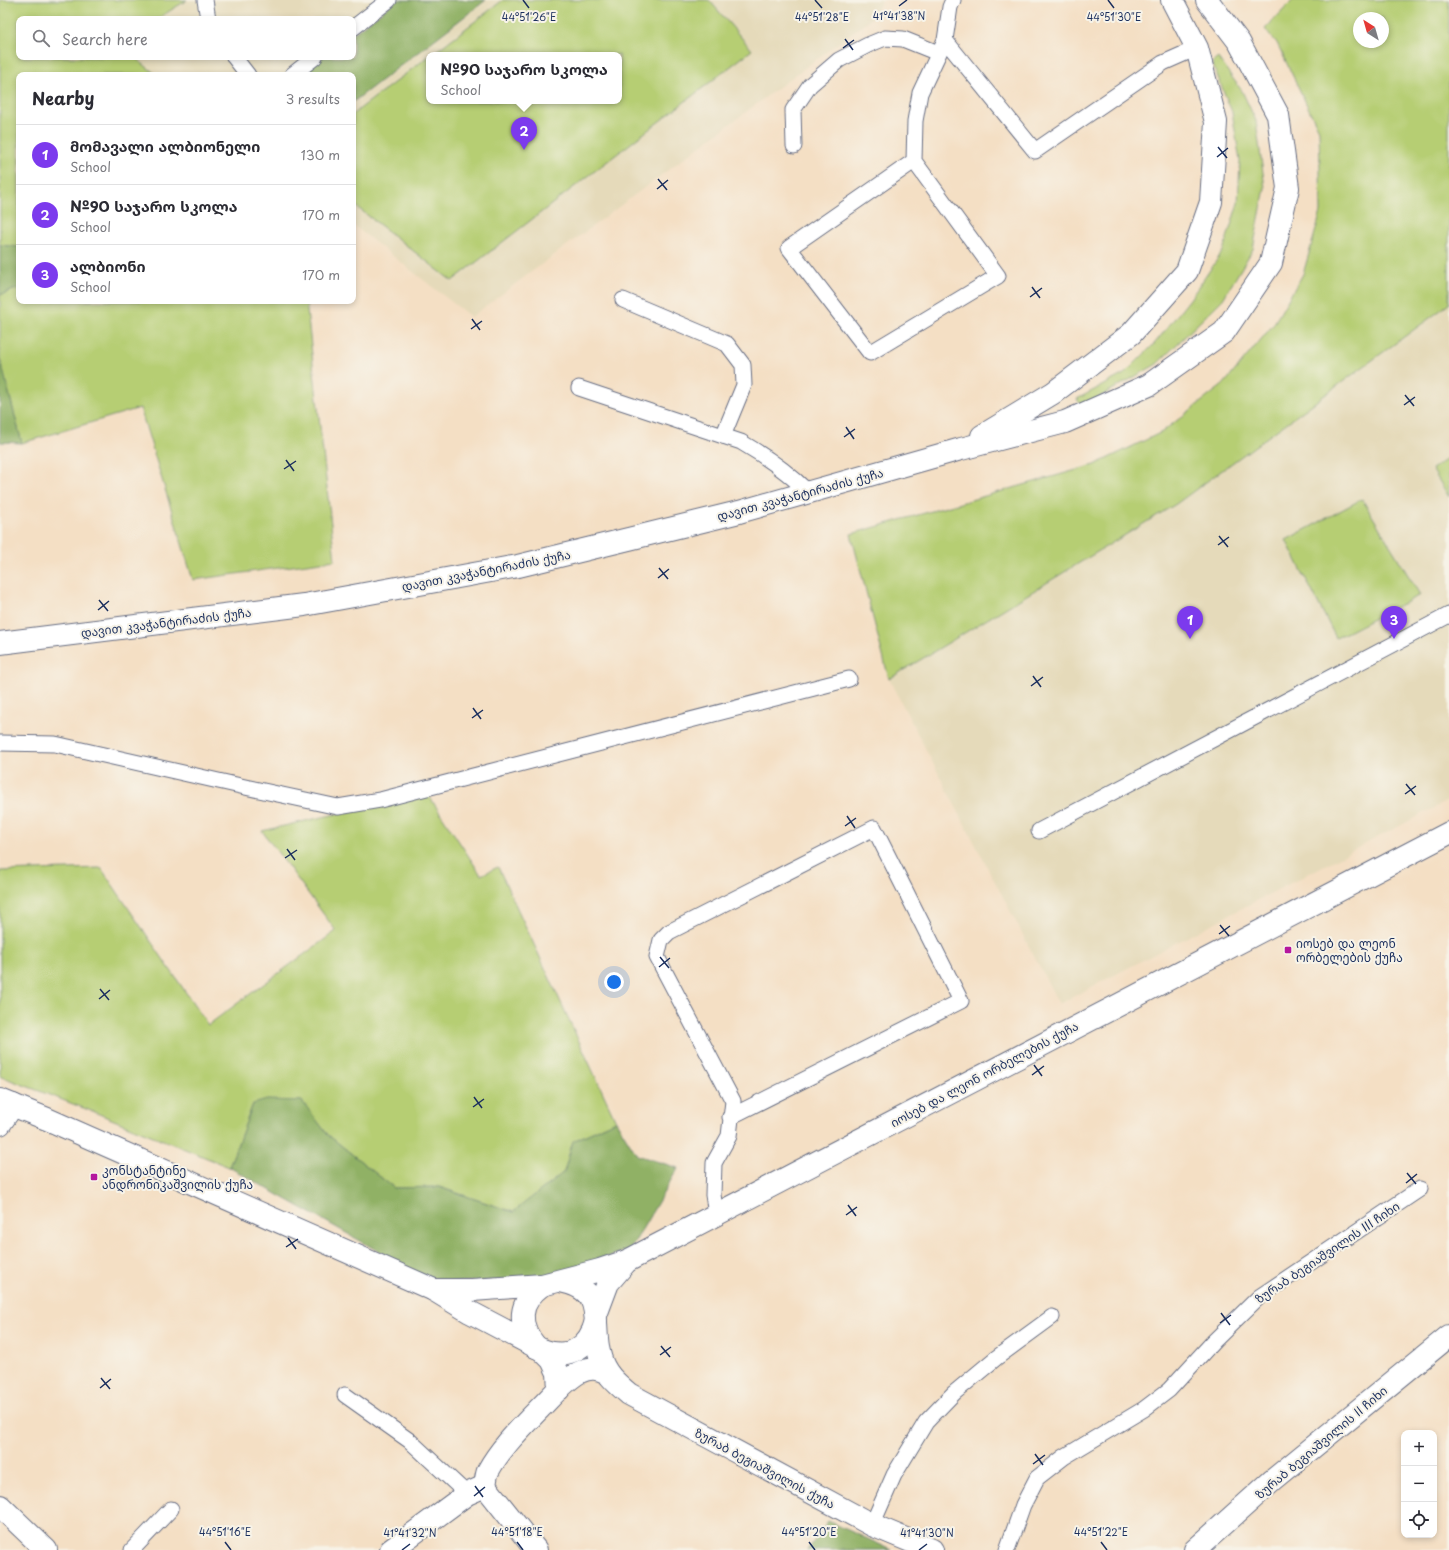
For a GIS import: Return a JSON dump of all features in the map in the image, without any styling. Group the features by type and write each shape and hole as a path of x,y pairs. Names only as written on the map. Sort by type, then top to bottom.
{"street":[{"name":"დავით კვაჭანტირაძის ქუჩა","path":"961,449 1053,393 1131,334 1187,271 1211,202 1216,122 1196,48 1172,0"},
{"name":"დავით კვაჭანტირაძის ქუჩა","path":"0,643 304,605 518,566 739,512 961,449 1065,422 1149,385 1224,332 1271,263 1288,188 1278,115 1239,42 1207,0"},
{"name":"იოსებ და ლეონ ორბელების ქუჩა","path":"626,1261 1449,832"},
{"path":"0,1124 6,1102 434,1290 480,1318 551,1354 561,1354 579,1349 586,1342"},
{"path":"559,1389 558,1373 552,1360 528,1337 523,1326 522,1314 526,1303 532,1292 551,1283 626,1261"},
{"path":"559,1389 574,1361 593,1332 596,1318 608,1283 626,1261"},
{"path":"434,1290 472,1290 571,1282 581,1287 594,1304 597,1345 600,1357 607,1373"},
{"name":"ზურაბ ბეგიაშვილის II ჩიხი","path":"1195,1550 1274,1480 1449,1336"},
{"path":"392,1550 476,1490 494,1461 515,1435 559,1389 580,1372 593,1368 600,1369 607,1373"},
{"name":"ზურაბ ბეგიაშვილის ქუჩა","path":"607,1373 629,1394 872,1525 932,1550"},
{"path":"476,1490 536,1550"},
{"path":"0,1506 46,1550"}],"lane":[{"path":"205,0 208,16"},
{"path":"356,26 389,0"},
{"path":"914,161 789,248 870,353 998,276 914,161 915,121 920,93 941,47 953,0"},
{"path":"794,146 793,110 810,85 839,60 885,38 902,39 941,47 1034,151 1163,63 1196,48"},
{"path":"236,60 246,72"},
{"path":"296,72 311,60"},
{"path":"623,300 727,344 744,365 744,385 724,436"},
{"path":"579,388 741,442 762,454 793,477 808,492"},
{"path":"1039,831 1449,615"},
{"path":"0,743 55,744 338,807 387,799 849,679"},
{"path":"716,1214 713,1194 714,1163 729,1136 730,1117 733,1101 657,957 661,940 669,932 874,828 961,1001 730,1117"},
{"name":"ზურაბ ბეგიაშვილის III ჩიხი","path":"1007,1550 1023,1505 1037,1478 1064,1457 1144,1409 1169,1390 1214,1341 1258,1297 1420,1189"},
{"path":"872,1525 894,1475 926,1422 954,1393 996,1358 1052,1317"},
{"path":"345,1395 476,1490"},
{"path":"132,1550 171,1510"}],"shaded area":[{"path":"187,0 882,0 873,17 471,317 356,227 356,72 153,72 138,60 356,60 356,16 162,16"},
{"path":"1449,304 1449,800 1059,1004 889,679 1176,504"}],"green space":[{"path":"0,0 187,0 162,16 16,16 16,60 138,60 153,72 16,72 16,247 0,245"},
{"path":"397,0 486,0 356,100 356,72 304,72 319,60 356,60 356,32"},
{"path":"503,0 709,0 752,50 452,281 356,206 356,112 426,58 426,104 622,104 622,52 435,52"},
{"path":"1293,0 1449,0 1449,304 1176,504 889,679 851,534 1094,465 1162,432 1223,385 1273,325 1303,274 1321,212 1319,130 1277,43 1265,29"},
{"path":"1218,58 1242,91 1256,121 1265,188 1253,249 1223,299 1157,364 1082,407 1077,399 1124,374 1155,343 1190,299 1223,251 1238,203 1240,161 1232,112 1212,63"},
{"path":"0,245 16,247 16,289 0,295"},
{"path":"16,289 16,304 306,304 335,560 193,580 140,408 22,443 0,359 0,295"},
{"path":"0,359 22,443 0,442"},
{"path":"1449,458 1449,497 1432,469"},
{"path":"1362,499 1420,595 1336,638 1286,540"},
{"path":"427,793 481,875 498,867 616,1121 573,1141 564,1172 514,1212 439,1187 394,1188 328,1135 301,1101 253,1104 229,1167 99,1114 0,1076 0,871 101,868 208,1025 336,931 262,831"},
{"path":"267,1100 302,1101 328,1135 394,1188 439,1187 513,1212 564,1172 573,1141 616,1121 637,1155 678,1168 630,1250 538,1279 435,1283 229,1167 253,1104"},
{"path":"828,1521 892,1550 808,1550"}],"place":[{"name":"№90 საჯარო სკოლა","path":"524,150"},
{"name":"მომავალი ალბიონელი","path":"1190,639"},
{"name":"ალბიონი","path":"1394,639"},
{"name":"იოსებ და ლეონ ორბელების ქუჩა","path":"1288,950"},
{"name":"კონსტანტინე ანდრონიკაშვილის ქუჩა","path":"94,1177"}]}
